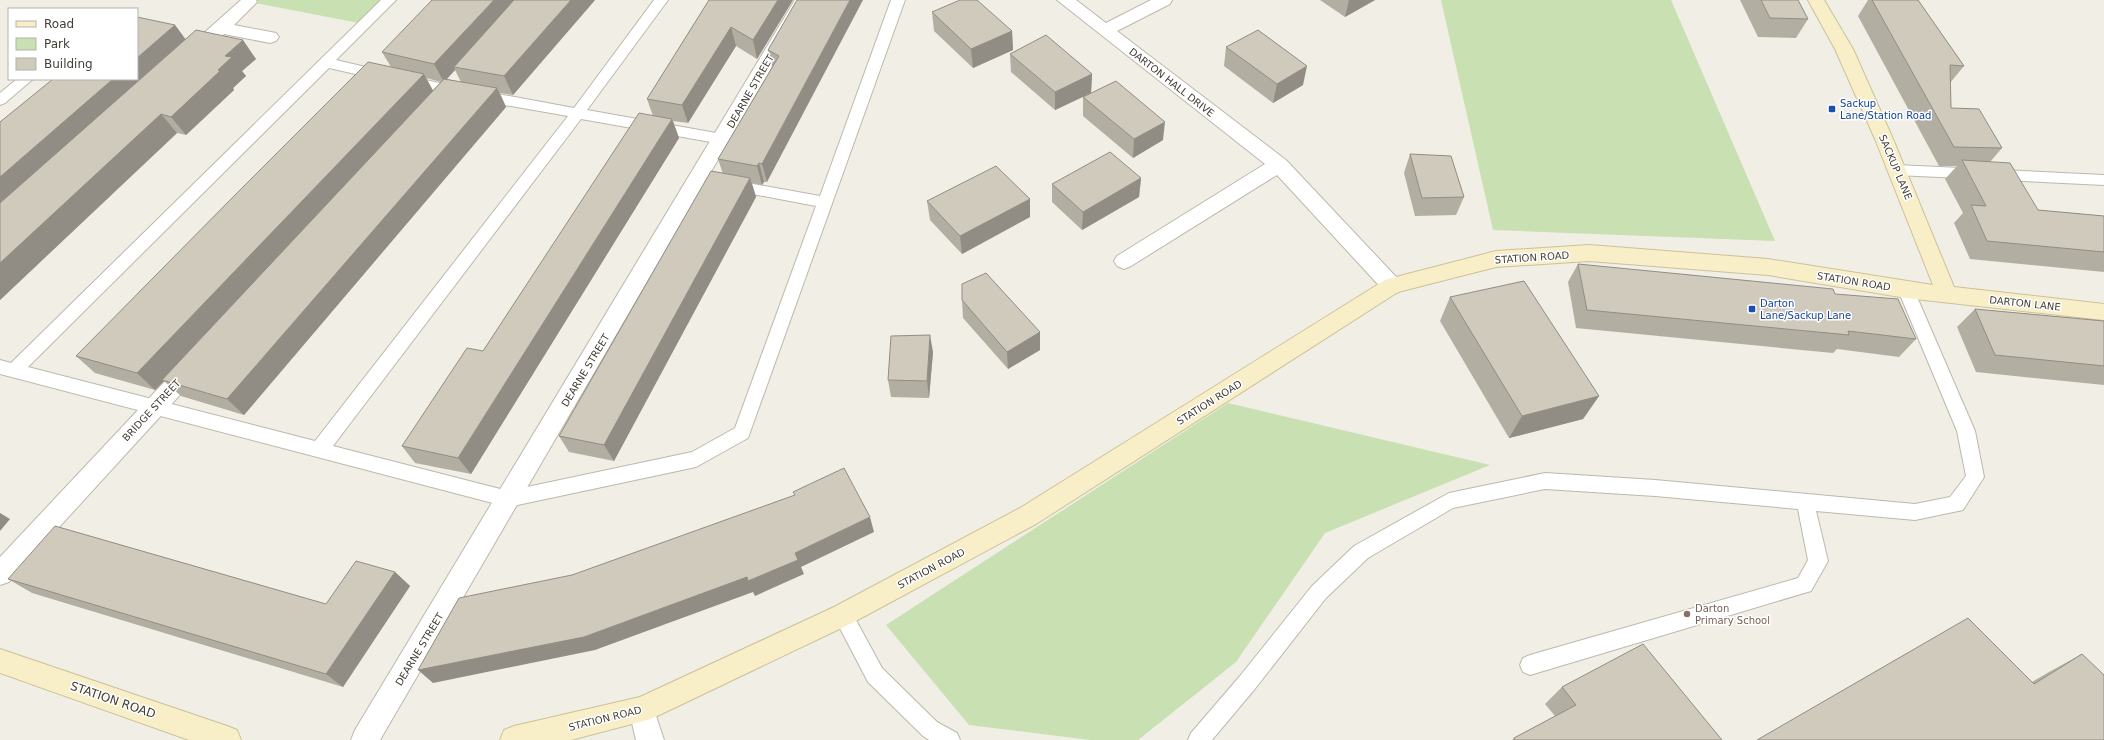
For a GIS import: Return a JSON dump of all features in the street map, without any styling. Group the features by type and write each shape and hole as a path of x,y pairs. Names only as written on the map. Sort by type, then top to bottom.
{"main road":[{"name":"SACKUP LANE","path":"1816,0 1844,49 1897,170 1947,295"},
{"name":"STATION ROAD","path":"514,740 642,710 843,615 1028,516 1392,286 1496,259 1589,253 1768,267 1906,290 1947,295"},
{"name":"DARTON LANE","path":"1947,295 2104,312"},
{"name":"STATION ROAD","path":"0,661 227,740"}],"street":[{"name":"DEARNE STREET","path":"365,740 508,499 710,182 722,140 803,0"},
{"name":"DARTON HALL DRIVE","path":"1065,0 1279,165 1392,286"},
{"path":"1105,30 1164,0"},
{"path":"179,65 249,2"},
{"path":"220,28 270,37"},
{"path":"433,108 464,73"},
{"path":"1124,261 1279,165"},
{"name":"BRIDGE STREET","path":"0,574 204,354"},
{"path":"642,710 650,740"}],"lane":[{"path":"7,369 327,63 389,0"},
{"path":"320,449 577,114 661,0"},
{"path":"7,369 155,406 508,499 696,459 742,433 898,0"},
{"path":"327,63 449,90 722,140"},
{"path":"0,100 25,80"},
{"path":"1897,170 2104,180"},
{"path":"710,182 825,202"},
{"path":"1198,740 1325,587 1361,552 1449,501 1544,481 1702,492 1915,512 1956,504 1975,477 1966,431 1906,290"},
{"path":"1530,665 1804,585 1818,561 1805,501"},
{"path":"843,615 875,675 930,729 950,740"}],"green space":[{"path":"240,0 381,0 359,23"},
{"path":"1441,0 1671,0 1775,241 1493,230"},
{"path":"1228,403 1490,465 1325,533 1236,662 1138,740 1090,740 969,725 886,625"}],"building":[{"path":"432,0 494,0 434,64 382,52"},
{"path":"514,0 571,0 504,76 454,67"},
{"path":"709,0 778,0 753,40 731,27 682,105 647,99"},
{"path":"797,0 850,0 762,164 759,163 757,166 718,159 779,56 768,50"},
{"path":"960,0 977,0 1012,31 971,49 932,12"},
{"path":"1761,0 1798,0 1808,19 1770,18"},
{"path":"1872,0 1918,0 1964,66 1950,65 1951,108 1979,109 2002,148 1954,147"},
{"path":"138,17 175,25 138,57"},
{"path":"196,30 243,40 225,56 232,57 218,70 220,71 171,117 161,114 0,263 0,203"},
{"path":"1258,30 1307,66 1277,84 1226,47"},
{"path":"1046,35 1092,74 1055,92 1010,54"},
{"path":"368,62 424,74 137,373 76,356 237,193"},
{"path":"444,79 497,88 227,399 162,380"},
{"path":"52,80 112,80 0,177 0,122"},
{"path":"1116,81 1165,122 1134,139 1083,97"},
{"path":"639,113 672,119 458,458 402,446 467,348 483,351"},
{"path":"1110,152 1141,178 1083,212 1052,184"},
{"path":"1410,154 1451,156 1464,197 1422,198"},
{"path":"1962,160 2010,163 2038,210 2104,216 2104,252 1987,241 1971,205 1986,206"},
{"path":"996,166 1030,199 960,236 927,201"},
{"path":"711,171 750,178 604,445 559,436"},
{"path":"1578,264 1833,289 1835,294 1898,299 1916,339 1848,331 1849,335 1587,310"},
{"path":"986,273 1040,332 1007,352 962,300 962,284"},
{"path":"1524,281 1599,396 1522,416 1450,297"},
{"path":"1975,309 2104,321 2104,366 1995,355"},
{"path":"930,335 927,381 888,380 891,336"},
{"path":"844,468 870,517 795,553 798,560 748,581 747,577 584,637 418,670 459,598 572,575 795,495 793,492"},
{"path":"55,526 326,604 356,561 395,572 326,674 8,579"},
{"path":"1968,618 2034,684 2082,654 2104,675 2104,740 1757,740"},
{"path":"1643,644 1722,740 1515,740 1514,738 1576,705 1562,687"}],"place":[{"name":"Sackup Lane/Station Road","path":"1832,109"},
{"name":"Darton Lane/Sackup Lane","path":"1752,309"},
{"name":"Darton Primary School","path":"1687,614"}]}
